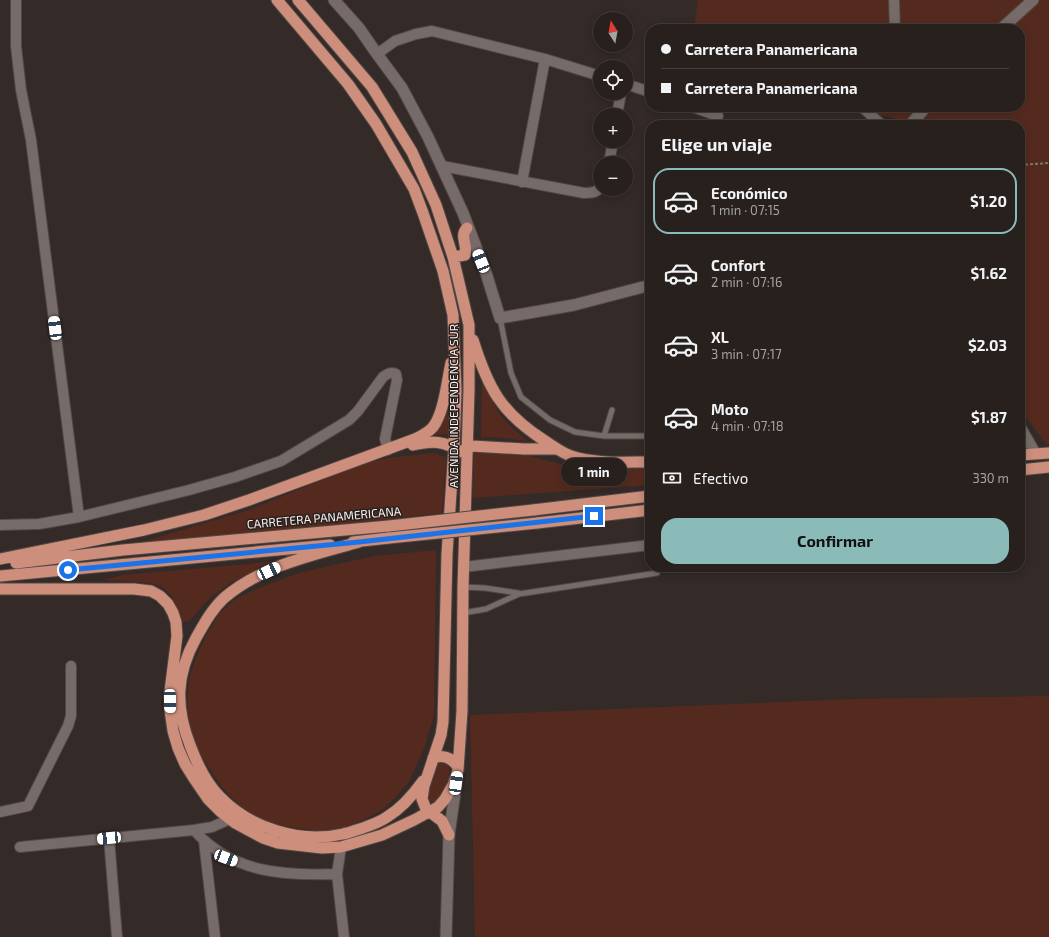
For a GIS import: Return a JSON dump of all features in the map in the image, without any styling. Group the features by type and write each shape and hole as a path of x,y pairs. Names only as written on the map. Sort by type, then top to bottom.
{"highway":[{"name":"AVENIDA INDEPENDENCIA SUR","path":"277,0 348,84 376,124 414,189 424,213 443,271 453,315 454,349"},
{"name":"AVENIDA INDEPENDENCIA SUR","path":"298,0 372,87 412,152 436,206 453,257 469,325 470,383 459,452 468,463 463,587 462,711 458,768"},
{"path":"453,257 465,254 466,251 463,235 464,231 468,228"},
{"path":"469,325 481,367 494,394 524,426 557,449 571,456 598,460 645,462"},
{"path":"0,559 144,530 204,515 249,500 361,458 388,450 426,434 435,423 442,407 454,349"},
{"path":"449,835 442,821 426,808 422,799 427,775 441,735 443,722 447,554 459,452 454,349"},
{"path":"361,458 426,442 438,442 459,452"},
{"path":"459,452 472,446 557,449"},
{"path":"1025,452 1036,454 1049,453"},
{"path":"1025,469 1049,467"},
{"name":"CARRETERA PANAMERICANA","path":"0,564 253,537 389,526 645,497"},
{"name":"CARRETERA PANAMERICANA","path":"0,576 359,542 645,511"},
{"path":"359,542 281,566 243,584 222,599 205,622 188,655 180,685 179,702 182,724 196,760 210,784 220,797 243,816 281,832 325,837 342,834 375,824 392,814 407,802 427,775"},
{"path":"0,589 134,589 151,591 160,596 168,604 176,622 177,636 170,691 170,710 173,731 178,748 195,780 208,799 221,812 243,828 263,838 278,843 322,848 341,847 382,835 414,820 438,807 445,799 453,785 458,768 451,759 438,756 433,758"},
{"path":"414,820 433,819 442,821"}],"street":[{"path":"16,0 16,46 21,90 31,140 80,517"},
{"path":"334,0 359,28 402,88 442,166 463,213 486,273 500,318 574,305 645,287"},
{"path":"894,0 895,24"},
{"path":"1007,24 1033,0"},
{"path":"377,54 395,41 416,34 432,31 545,59 593,74"},
{"path":"522,182 545,59"},
{"path":"633,86 645,90"},
{"path":"707,112 718,116"},
{"path":"868,112 876,120"},
{"path":"915,120 922,112"},
{"path":"442,166 584,193 593,193"},
{"path":"0,525 39,524 80,517 189,490 235,477 281,461 349,420 363,405 384,377 393,372 396,374 397,380 385,439 388,450"},
{"path":"1025,435 1036,454"},
{"path":"464,567 645,546"},
{"path":"0,812 28,806 68,726 71,716 71,666"},
{"name":"AVENIDA INDEPENDENCIA SUR","path":"446,937 449,835 458,768"},
{"path":"20,847 194,830 212,827 230,818"},
{"path":"194,830 204,842 226,858 259,869 295,874 337,874"},
{"path":"109,838 117,937"},
{"path":"204,842 215,937"},
{"path":"341,847 337,874 344,937"}],"lane":[{"path":"500,318 511,373 521,397 550,420 575,432 604,436 645,436"},
{"path":"604,436 612,410"},
{"path":"463,613 486,608 519,594 657,573"},
{"path":"463,587 485,588 519,594"}],"path":[{"path":"1025,165 1049,163"}],"shaded area":[{"path":"698,0 1049,0 1049,444 1047,445 1025,416 1025,120 902,120 866,112 1025,112 1025,24 695,24"},
{"path":"482,382 498,412 506,422 527,441 495,437 481,438"},
{"path":"449,410 451,434 435,435"},
{"path":"491,451 517,453 580,469 645,468 645,485 473,498 474,454"},
{"path":"433,453 446,457 442,513 115,550 249,510 360,464 388,458"},
{"path":"436,550 434,714 425,746 409,782 382,810 345,827 325,831 300,829 273,824 254,816 238,804 222,787 201,756 193,737 187,711 189,679 205,638 219,614 234,600 254,590 296,574 374,556"},
{"path":"287,559 232,582 211,597 189,621 183,622 172,598 162,587 142,582 102,580 123,575 249,564"},
{"path":"1049,696 1049,937 475,937 470,715 851,699"},
{"path":"440,763 449,767 450,782 446,793 432,803 428,800 426,792 435,765"}],"route":[{"path":"68,570 359,542 594,516"}]}
